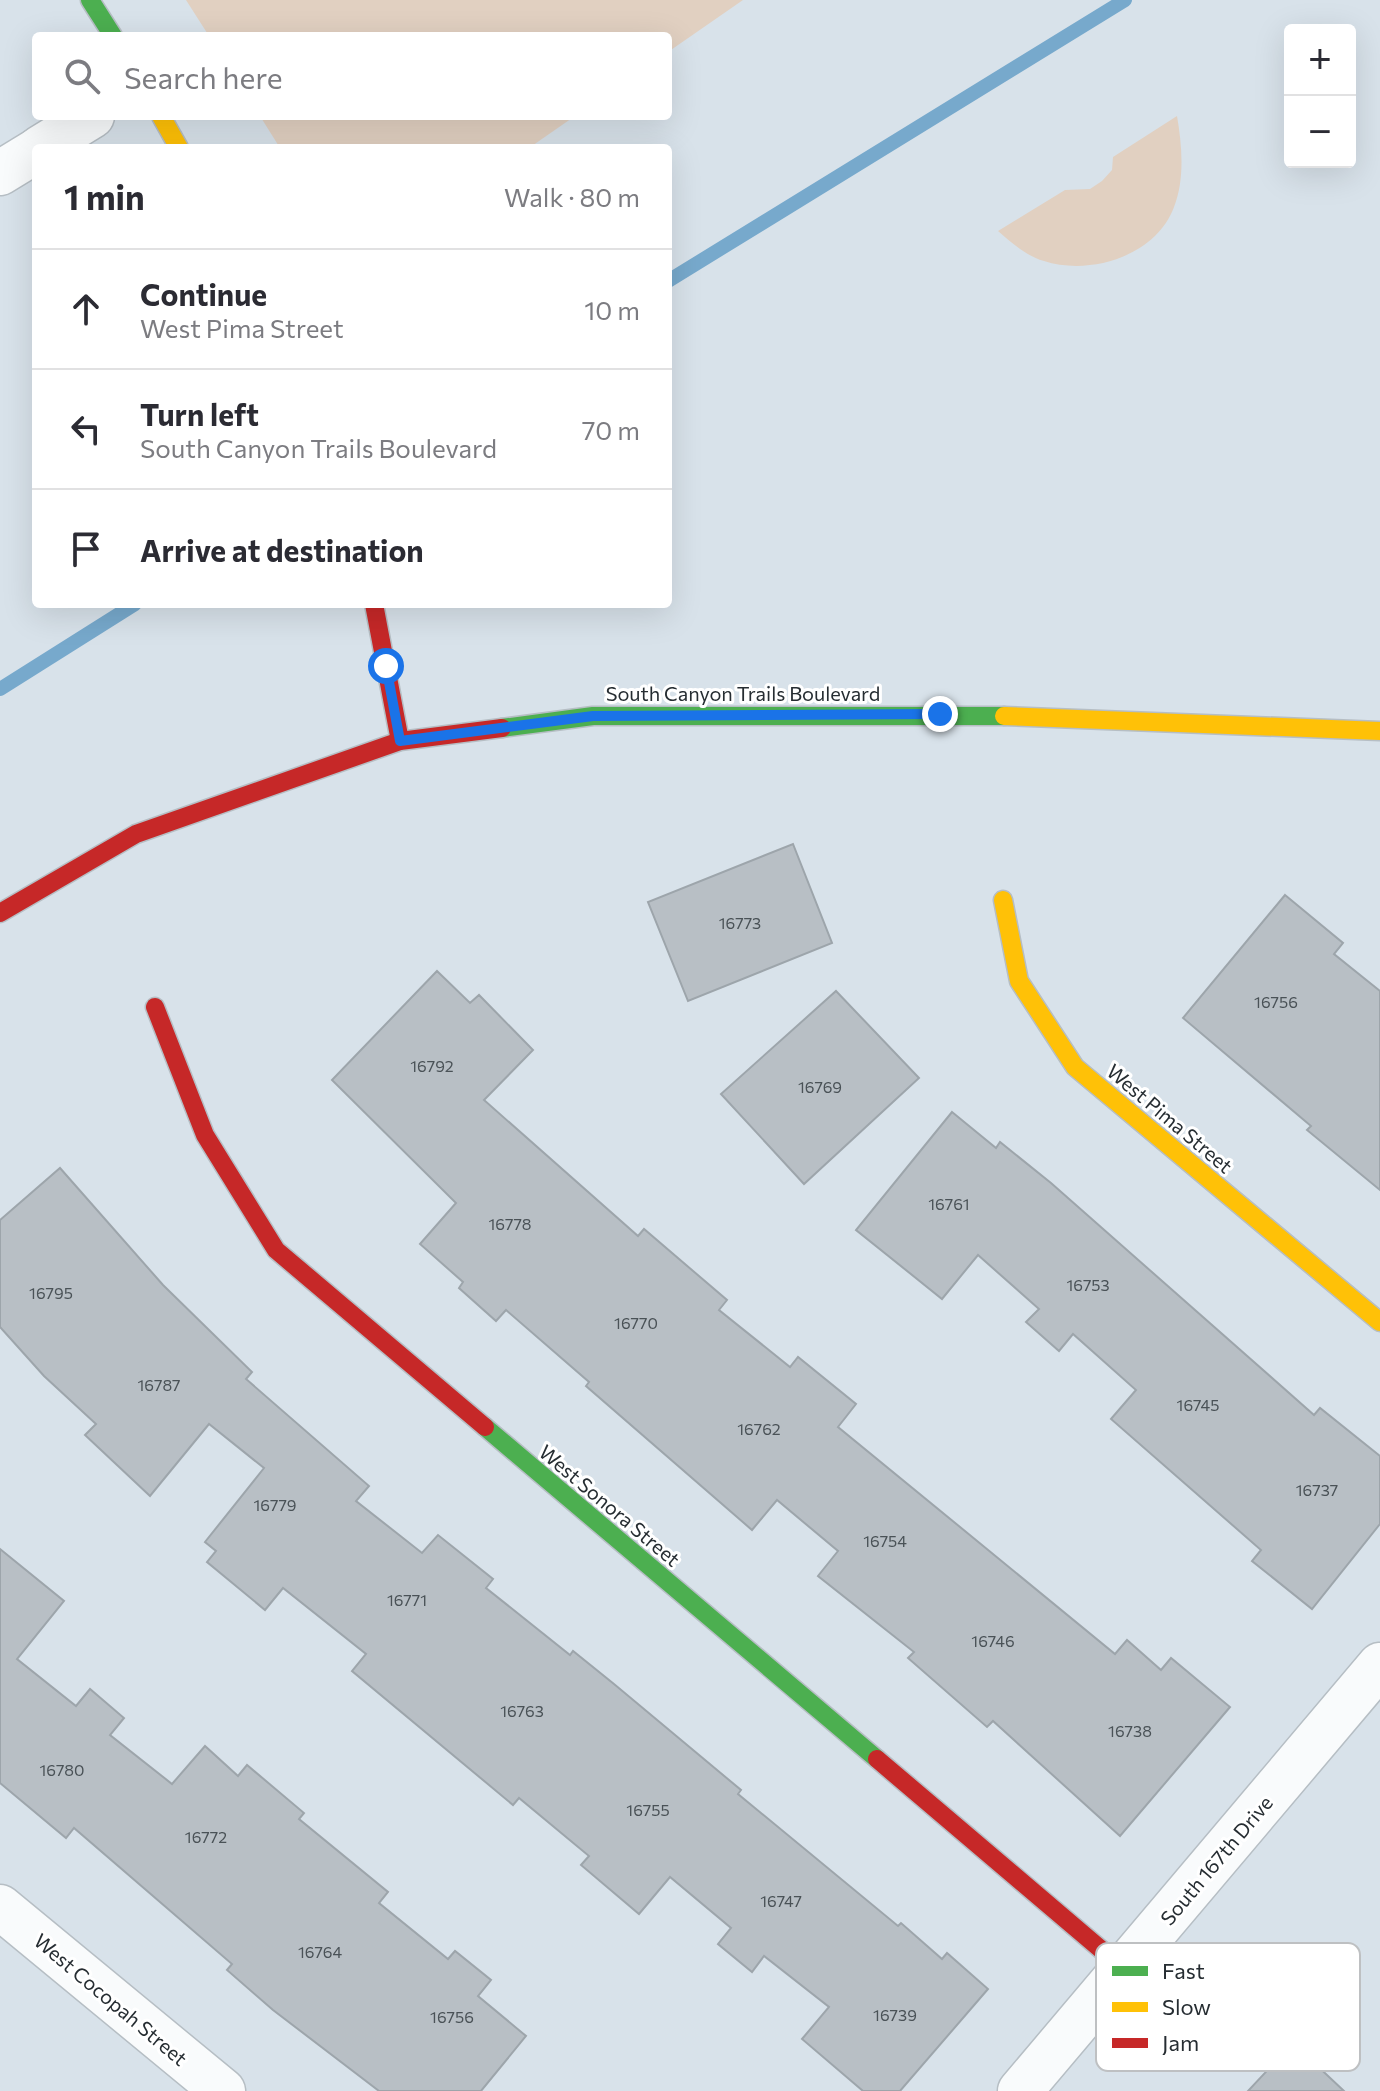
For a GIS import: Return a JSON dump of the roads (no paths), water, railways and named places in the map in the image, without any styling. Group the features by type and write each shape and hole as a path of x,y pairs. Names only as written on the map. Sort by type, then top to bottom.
{"street":[{"path":"90,0 110,32"},
{"path":"46,144 85,120"},
{"path":"163,120 177,144"},
{"path":"0,173 32,153"},
{"path":"375,608 400,741"},
{"name":"South Canyon Trails Boulevard","path":"0,913 136,834 400,741 593,716 940,714 1380,731"},
{"name":"West Pima Street","path":"1003,900 1019,981 1075,1067 1380,1322"},
{"name":"West Sonora Street","path":"155,1007 205,1135 276,1250 1096,1945"},
{"name":"South 167th Drive","path":"1146,1943 1380,1665"},
{"name":"West Cocopah Street","path":"0,1907 223,2091"},
{"name":"South 167th Drive","path":"1020,2091 1096,2002"}],"waterway":[{"path":"672,279 1125,0"},
{"path":"0,689 129,608"}]}
